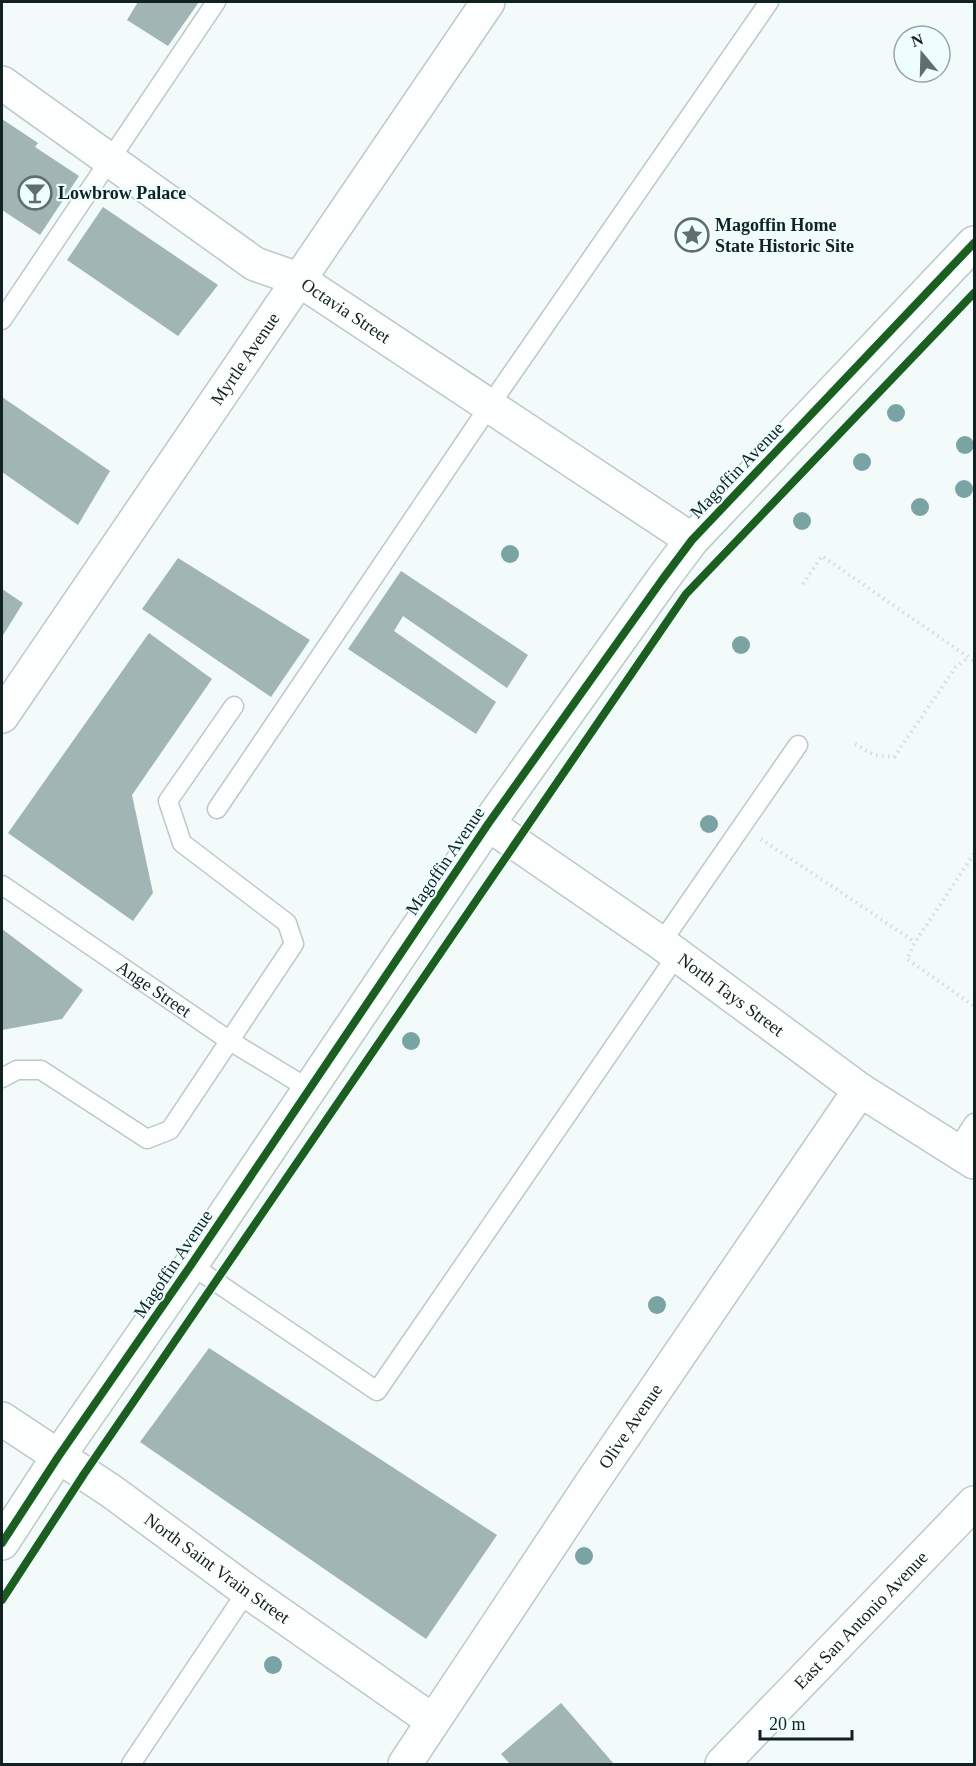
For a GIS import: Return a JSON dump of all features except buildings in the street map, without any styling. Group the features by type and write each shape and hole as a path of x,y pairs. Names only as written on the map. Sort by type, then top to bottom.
{"street":[{"name":"Myrtle Avenue","path":"2,716 488,2"},
{"name":"Octavia Street","path":"2,83 255,264 298,279 692,540"},
{"name":"Magoffin Avenue","path":"2,1543 488,824 692,540 975,243"},
{"name":"North Tays Street","path":"488,824 669,949 860,1090 965,1156"},
{"name":"Olive Avenue","path":"405,1764 591,1484 860,1090"},
{"name":"North Saint Vrain Street","path":"2,1419 111,1491 433,1721"},
{"name":"East San Antonio Avenue","path":"736,1760 975,1503"}],"lane":[{"path":"2,320 216,2"},
{"path":"217,809 490,405 769,2"},
{"path":"2,1078 17,1070 41,1070 147,1139 170,1130 294,944 287,923 182,843 168,801 234,706"},
{"path":"191,1266 377,1391 669,949 798,745"},
{"name":"Ange Street","path":"2,885 230,1041 309,1089"},
{"path":"965,1156 975,1123"},
{"path":"131,1764 248,1591"}],"path":[{"path":"967,301 974,294"},
{"path":"803,584 822,556 975,661"},
{"path":"855,744 874,755 894,757 956,667 969,657"},
{"path":"759,838 915,942"},
{"path":"975,854 915,942 907,960 975,1006"}],"cycle path":[{"path":"2,1543 488,824 662,580 692,540 974,243"},
{"path":"2,1600 84,1474 686,594 974,293"}],"place":[{"name":"Lowbrow Palace","path":"35,193"},
{"name":"Magoffin Home State Historic Site","path":"692,235"}]}
